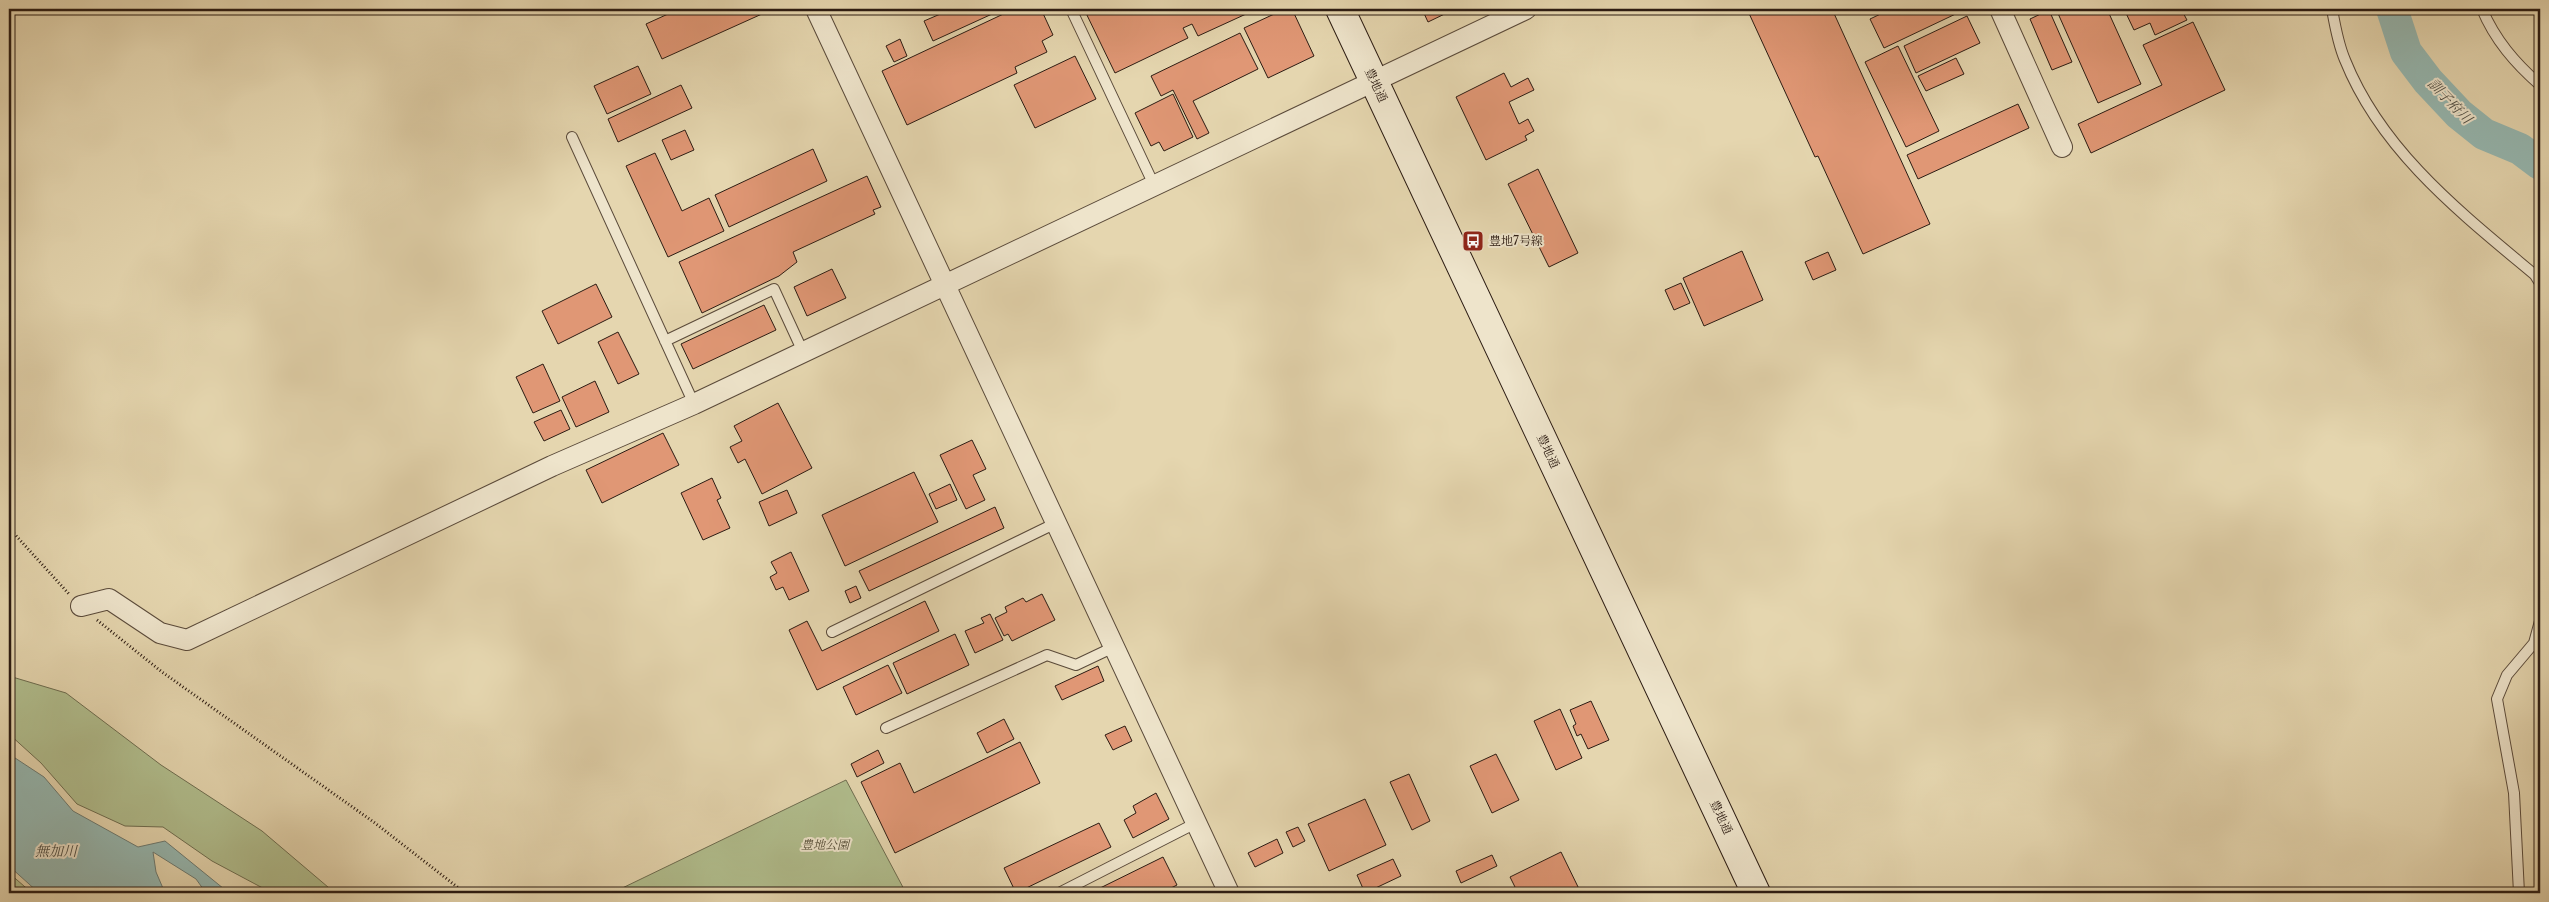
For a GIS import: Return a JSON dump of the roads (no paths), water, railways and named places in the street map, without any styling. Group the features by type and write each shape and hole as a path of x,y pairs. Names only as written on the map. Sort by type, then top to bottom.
{"main road":[{"name":"豊地通","path":"1340,9 1756,893"}],"street":[{"path":"816,9 1229,893"},
{"path":"82,606 109,599 160,633 187,640 552,466 694,404 1526,9"},
{"path":"2000,9 2062,146"}],"lane":[{"path":"1071,9 1154,185"},
{"path":"2332,9 2344,59 2361,94 2386,135 2452,206 2535,275 2540,283"},
{"path":"2482,9 2489,26 2514,61 2540,85"},
{"path":"572,137 694,404"},
{"path":"665,341 774,290 803,352"},
{"path":"832,632 1056,523"},
{"path":"2519,893 2514,793 2497,699 2507,675 2534,643 2540,621"},
{"path":"886,728 1047,655 1076,665 1114,647"},
{"path":"1059,893 1196,823"}],"water":[{"name":"無加川","path":"9,754 44,777 73,811 138,847 165,841 229,893 206,893 196,879 153,852 156,872 165,893 39,893 9,866"}],"waterway":[{"name":"訓子府川","path":"2392,9 2406,52 2428,81 2459,114 2484,134 2520,149 2540,164"}],"place":[{"name":"豊地7号線","path":"1473,241"}],"park label":[{"name":"豊地公園","path":"825,845"}]}
